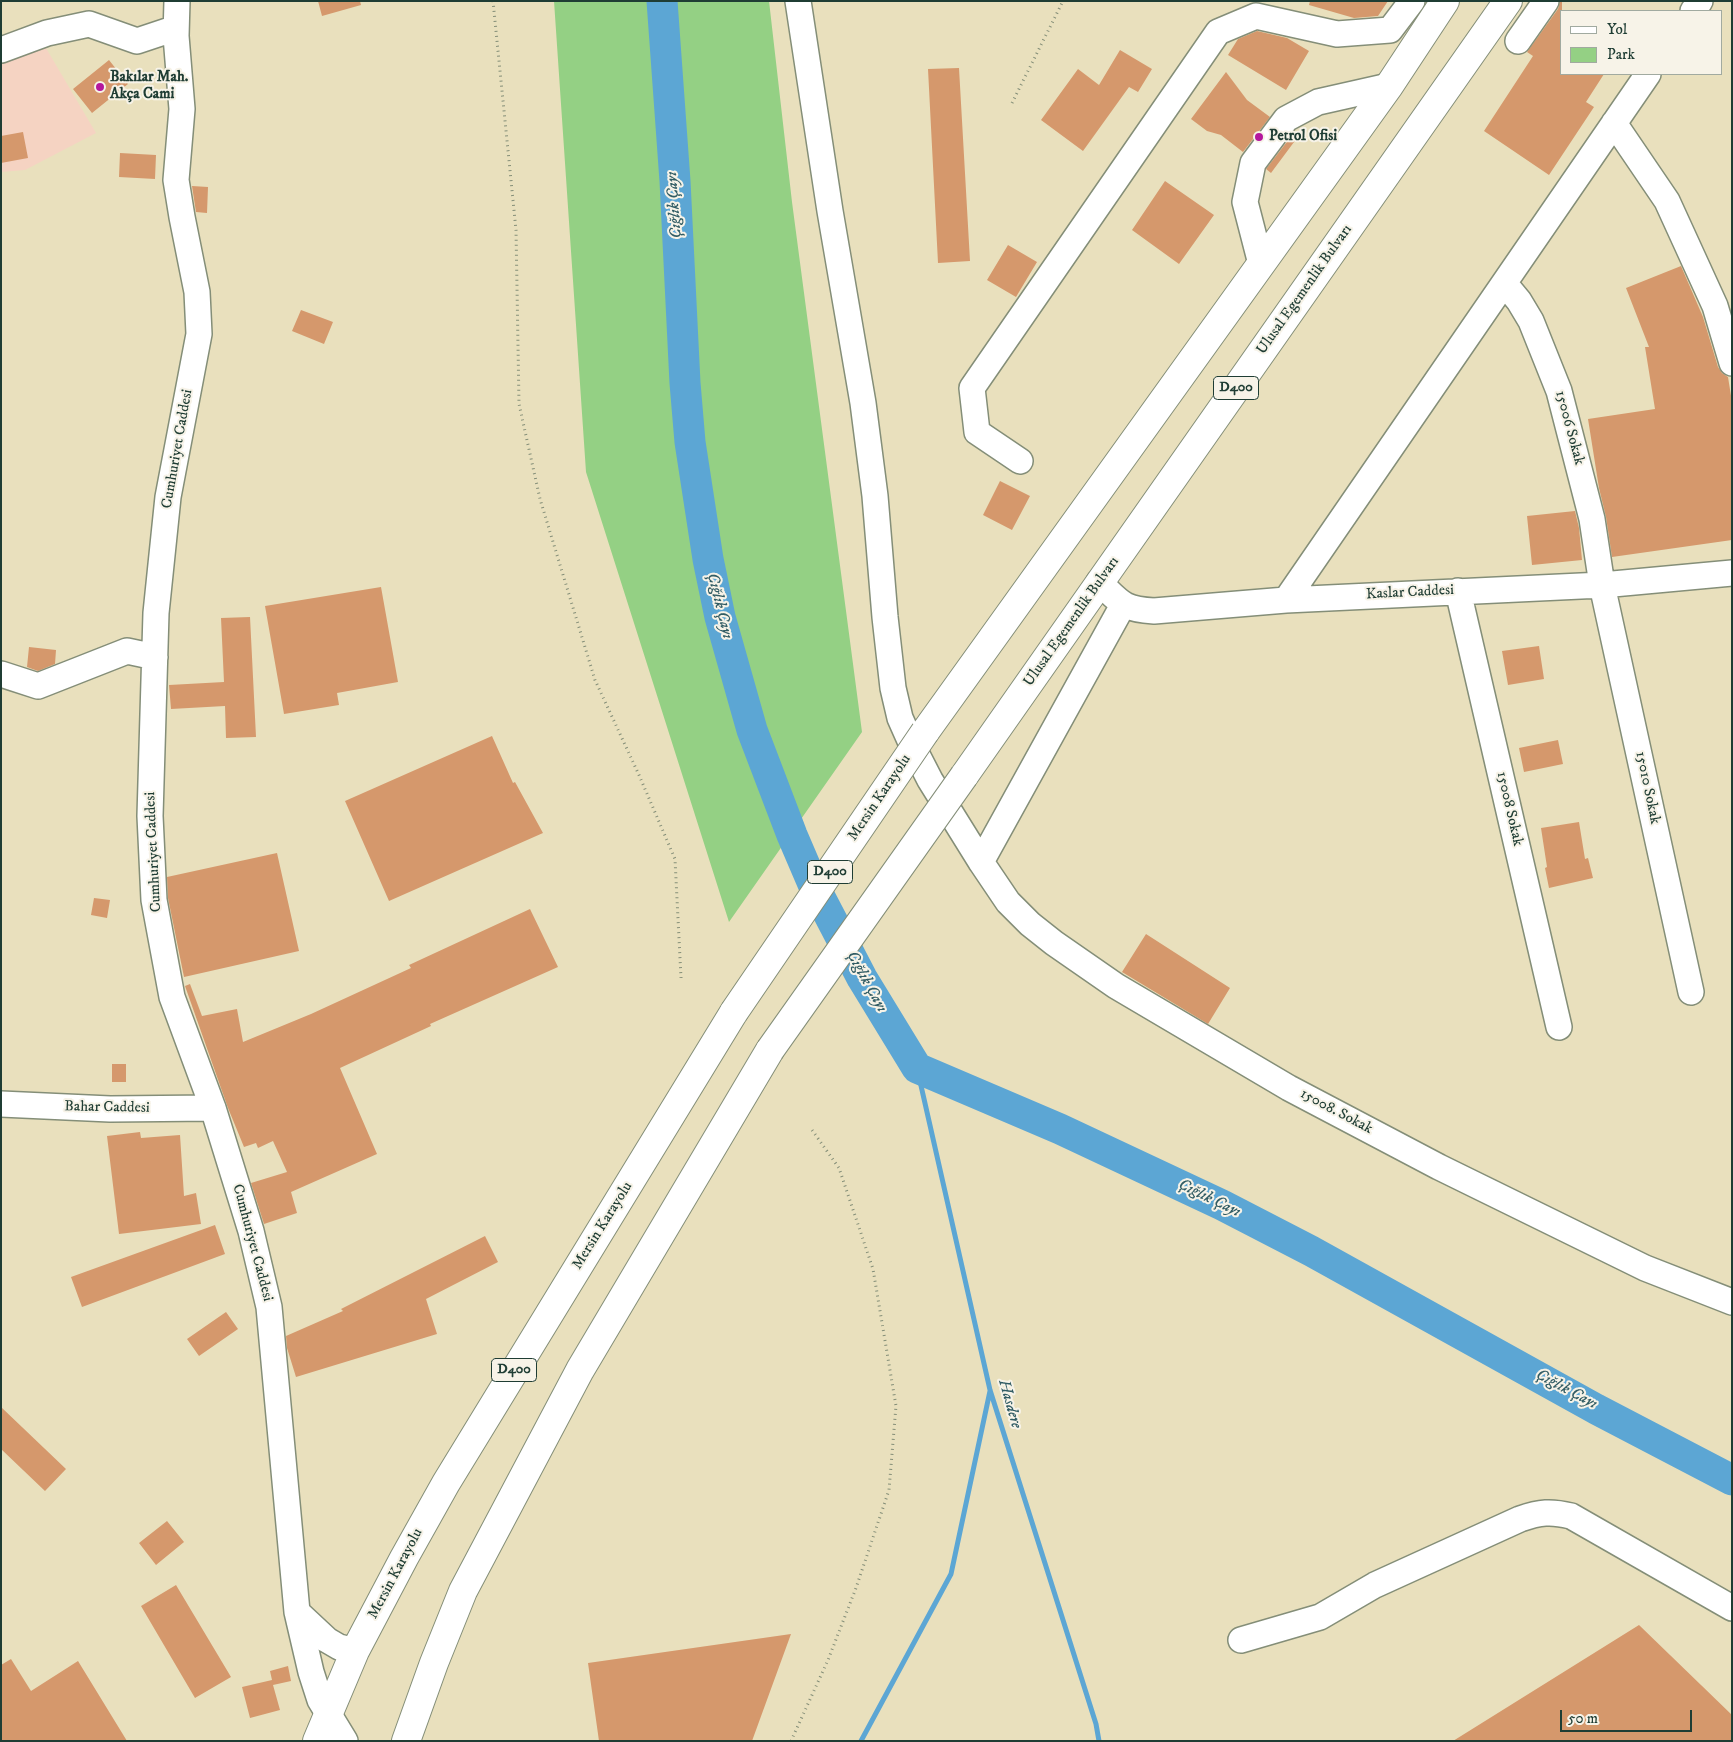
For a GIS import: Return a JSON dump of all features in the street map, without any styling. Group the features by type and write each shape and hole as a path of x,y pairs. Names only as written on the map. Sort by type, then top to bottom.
{"highway":[{"name":"D400","path":"1261,264 1388,86 1444,1"},
{"name":"Ulusal Egemenlik Bulvarı","path":"406,1741 434,1663 463,1591 566,1395 770,1050 1508,1"},
{"name":"Mersin Karayolu","path":"321,1722 355,1651 446,1482 734,1012 925,732 1261,264"}],"street":[{"name":"Cumhuriyet Caddesi","path":"177,1 176,28 182,109 176,180 197,292 199,334 168,497 156,613 150,816 154,900 172,997 213,1108 251,1231 269,1307 297,1612 321,1722 345,1741"},
{"name":"15008. Sokak","path":"798,1 830,211 863,402 875,496 892,688 900,718 930,780 1008,902 1054,944 1116,986 1272,1078 1439,1166 1636,1264 1732,1302"},
{"path":"1020,461 977,432 972,388 1218,32 1242,12 1337,34 1390,30 1412,1"},
{"path":"1518,41 1546,1"},
{"path":"1,50 46,32 89,24 137,40 176,28"},
{"path":"1286,600 1647,75"},
{"path":"1261,264 1246,202 1253,163 1286,119 1318,102 1388,86"},
{"path":"1614,122 1668,201 1715,306 1732,363"},
{"name":"15006 Sokak","path":"1505,284 1531,321 1544,349 1559,391 1590,511 1602,585"},
{"name":"Kaslar Caddesi","path":"1099,582 1124,605 1138,610 1154,611 1286,600 1602,585 1732,573"},
{"name":"15010 Sokak","path":"1602,585 1692,992"},
{"name":"15008 Sokak","path":"1458,591 1559,1027"},
{"path":"981,862 1124,605"},
{"path":"1,674 38,686 128,651 155,656"},
{"name":"Bahar Caddesi","path":"1,1104 110,1109 213,1108"},
{"path":"1241,1640 1320,1618 1375,1585 1538,1512 1555,1512 1571,1516 1732,1608"},
{"path":"297,1612 327,1640 339,1647 355,1651"}],"path":[{"path":"493,1 516,230 519,404 540,499 595,680 675,860 681,978"},
{"path":"1012,103 1063,1"},
{"path":"791,1741 828,1660 849,1606 889,1490 896,1406 873,1269 839,1168 812,1130"}],"shaded area":[{"path":"36,31 96,133 25,170 1,172 1,43"}],"green space":[{"path":"554,1 769,1 792,202 862,732 729,922 586,472"}],"building":[{"path":"318,1 360,1 361,5 322,16"},
{"path":"1310,1 1388,1 1378,16 1354,18 1309,5"},
{"path":"1560,1 1562,1 1562,10 1560,10 1560,75 1603,75 1586,102 1594,107 1549,175 1484,131 1533,56 1527,52 1558,9"},
{"path":"1257,31 1287,38 1309,51 1286,90 1228,55 1238,39"},
{"path":"1120,50 1152,69 1138,92 1129,87 1083,151 1041,120 1078,69 1099,85"},
{"name":"Bakılar Mah. Akça Cami","path":"109,60 128,84 92,113 73,89"},
{"path":"959,68 970,261 938,263 928,69"},
{"path":"1226,72 1247,100 1270,117 1243,152 1221,135 1207,131 1191,119"},
{"path":"23,132 28,158 1,163 1,136"},
{"path":"1293,134 1297,138 1271,173 1266,169"},
{"path":"120,153 156,155 155,179 119,177"},
{"path":"1165,181 1214,215 1179,264 1132,230"},
{"path":"192,186 208,187 207,213 196,212"},
{"path":"1008,245 1037,262 1016,297 987,280"},
{"path":"1681,266 1703,317 1718,367 1728,377 1732,402 1732,540 1612,557 1588,419 1655,409 1645,347 1649,347 1626,288"},
{"path":"301,310 333,322 324,344 292,331"},
{"path":"1000,481 1030,496 1012,530 983,515"},
{"path":"1575,511 1579,528 1582,560 1532,565 1527,516"},
{"path":"381,587 398,682 337,693 339,705 284,714 265,606"},
{"path":"250,617 256,737 226,738 225,706 171,709 169,685 224,682 221,618"},
{"path":"1539,646 1544,679 1508,685 1502,651"},
{"path":"29,647 56,650 55,664 38,671 27,667"},
{"path":"492,736 513,783 515,782 543,833 389,901 345,801"},
{"path":"1558,740 1563,764 1524,772 1519,748"},
{"path":"1579,822 1585,859 1588,858 1593,878 1549,888 1541,828"},
{"path":"277,853 299,951 184,977 168,898 167,877"},
{"path":"94,898 110,900 107,918 91,915"},
{"path":"530,909 558,967 430,1024 431,1026 340,1068 377,1154 291,1192 297,1213 264,1224 251,1183 287,1172 273,1141 258,1148 256,1143 244,1147 228,1108 185,986 190,984 202,1016 237,1009 243,1042 311,1014 411,968 409,965"},
{"path":"1146,934 1230,988 1208,1024 1122,972"},
{"path":"112,1064 126,1064 126,1082 112,1082"},
{"path":"140,1132 141,1138 180,1135 184,1196 196,1193 201,1224 119,1234 107,1136"},
{"path":"215,1225 225,1254 82,1307 71,1277"},
{"path":"485,1236 498,1262 426,1299 437,1334 296,1377 287,1348 286,1336 343,1311 341,1309"},
{"path":"226,1312 238,1329 199,1356 187,1339"},
{"path":"1,1407 66,1469 45,1491 1,1449"},
{"path":"167,1521 184,1542 156,1565 139,1543"},
{"path":"176,1585 231,1677 195,1698 141,1606"},
{"path":"1639,1625 1732,1715 1732,1741 1453,1741"},
{"path":"791,1634 752,1741 599,1741 588,1663"},
{"path":"11,1659 31,1691 78,1661 127,1741 1,1741 1,1665"},
{"path":"288,1666 291,1681 273,1685 280,1710 250,1718 242,1687 272,1680 270,1671"}],"waterway":[{"name":"Çığlık Çayı","path":"662,1 675,181 685,383 690,442 708,559 720,617 752,730 813,884 862,978 917,1068 1060,1129 1222,1205 1311,1251 1596,1409 1732,1480"},
{"name":"Hasdere","path":"917,1068 990,1390 1096,1724 1099,1741"},
{"path":"861,1741 951,1574 990,1391"}],"place":[{"name":"Bakılar Mah. Akça Cami","path":"100,87"},
{"name":"Petrol Ofisi","path":"1259,137"}]}
